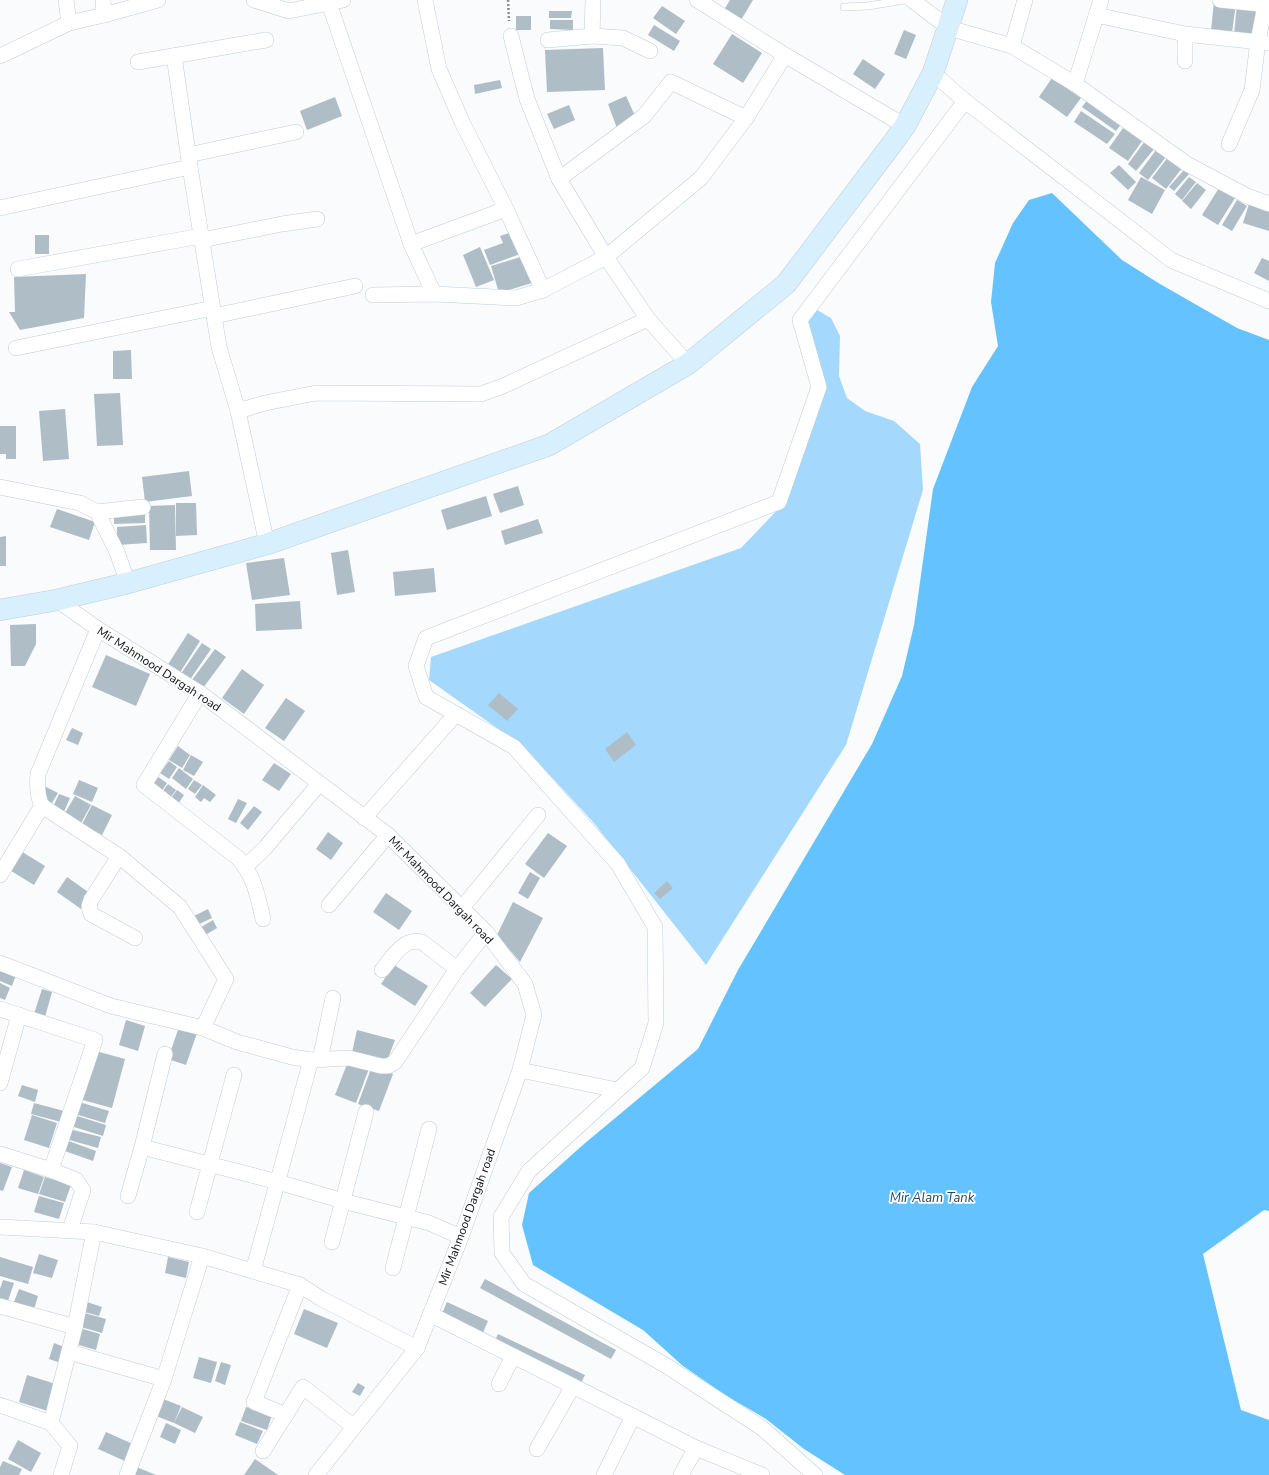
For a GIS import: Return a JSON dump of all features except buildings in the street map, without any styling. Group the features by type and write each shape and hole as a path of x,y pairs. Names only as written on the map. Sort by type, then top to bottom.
{"main road":[{"path":"0,610 58,600 128,583 267,544 549,445 688,364 786,284 892,144 905,126 932,73 957,0"}],"street":[{"path":"66,0 69,23"},
{"path":"103,0 104,15"},
{"path":"0,56 69,23 158,0"},
{"path":"254,0 289,10 328,1 343,0"},
{"path":"425,0 439,69 462,122 506,209 543,290"},
{"path":"592,36 593,0"},
{"path":"697,0 785,55 905,126"},
{"path":"912,0 948,28 1012,46 1076,84 1187,164 1247,196 1269,202"},
{"path":"1012,46 1026,0"},
{"path":"1076,84 1101,0"},
{"path":"1220,0 1267,5 1263,42 1252,90 1229,144"},
{"path":"328,1 411,244 434,294"},
{"path":"1096,15 1185,34 1263,42"},
{"path":"1185,34 1185,61"},
{"path":"510,36 527,99 559,179 606,257 648,319 688,364"},
{"path":"548,40 592,36 623,38 650,51"},
{"path":"138,62 266,40"},
{"path":"373,295 434,294 516,298 543,290 606,257 701,178 746,118 785,55"},
{"path":"174,56 189,161 219,347 238,411 267,544"},
{"path":"932,73 965,101 1171,260 1269,301"},
{"path":"559,179 644,116 671,82 746,118"},
{"path":"815,1475 762,1428 665,1365 524,1284 502,1253 501,1217 529,1171 642,1068 656,1023 655,927 618,864 514,747 426,697 416,666 426,638 779,502 819,387 800,320 965,101"},
{"path":"0,208 189,161 296,132"},
{"path":"411,244 506,209"},
{"path":"18,269 317,219"},
{"path":"16,348 356,286"},
{"path":"238,411 265,402 316,393 481,394 503,386 648,319"},
{"path":"0,487 80,503 98,512 143,507"},
{"path":"98,512 117,552 128,583"},
{"name":"Mir Mahmood Dargah road","path":"58,600 98,629 200,693 388,835 486,932 525,984 534,1015 520,1070 461,1237 417,1348 316,1475"},
{"path":"98,629 38,774 37,785 39,800 42,806 118,856 180,907 226,979 203,1028"},
{"path":"200,693 144,785 238,858 246,866 254,881 263,919"},
{"path":"364,818 456,714"},
{"path":"246,866 265,848 319,784"},
{"path":"0,875 42,806"},
{"path":"462,908 538,815"},
{"path":"329,905 388,835"},
{"path":"118,856 91,900 91,914 135,938"},
{"path":"0,963 111,1006 203,1028 237,1042 292,1057 316,1060 349,1058 381,1066 388,1066 395,1062 457,969 486,932"},
{"path":"382,970 402,947 408,942 416,941 422,942 457,969"},
{"path":"254,1271 278,1182 316,1060 333,998"},
{"path":"0,1008 95,1040 51,1170"},
{"path":"0,1083 19,1014"},
{"path":"128,1196 165,1054"},
{"path":"520,1070 617,1090"},
{"path":"197,1212 234,1075"},
{"path":"332,1242 366,1112"},
{"path":"393,1268 429,1128"},
{"path":"142,1147 429,1223 461,1237"},
{"path":"0,1154 51,1170 76,1180 83,1190 70,1230"},
{"path":"0,1227 94,1232 202,1256 254,1271 300,1285 320,1298 417,1348"},
{"path":"51,1423 75,1327 94,1232"},
{"path":"127,1475 164,1378 202,1256"},
{"path":"286,1415 254,1402 300,1285"},
{"path":"0,1306 75,1327"},
{"path":"430,1314 696,1448 762,1475"},
{"path":"69,1352 164,1378"},
{"path":"499,1384 513,1356"},
{"path":"537,1449 573,1386"},
{"path":"263,1451 303,1387 354,1427"},
{"path":"0,1405 51,1423 70,1446 61,1475"},
{"path":"604,1475 633,1416"},
{"path":"681,1475 696,1448"}],"lane":[{"path":"844,7 868,6 904,0"}],"path":[{"path":"508,0 510,36"}],"shaded area":[{"path":"817,310 831,318 840,336 839,376 847,398 865,411 894,421 920,444 923,490 846,745 706,965 593,822 524,747 429,680 431,657 741,548 785,502 823,387 802,322"}],"water":[{"name":"Mir Alam Tank","path":"1052,193 1122,260 1160,284 1237,328 1269,340 1269,1211 1264,1210 1203,1254 1241,1410 1269,1420 1269,1475 845,1475 804,1449 766,1419 725,1395 683,1366 643,1330 533,1265 522,1225 529,1193 584,1144 698,1049 738,970 872,744 902,676 914,625 933,489 972,387 998,346 991,302 995,263 1013,223 1029,200"}]}
